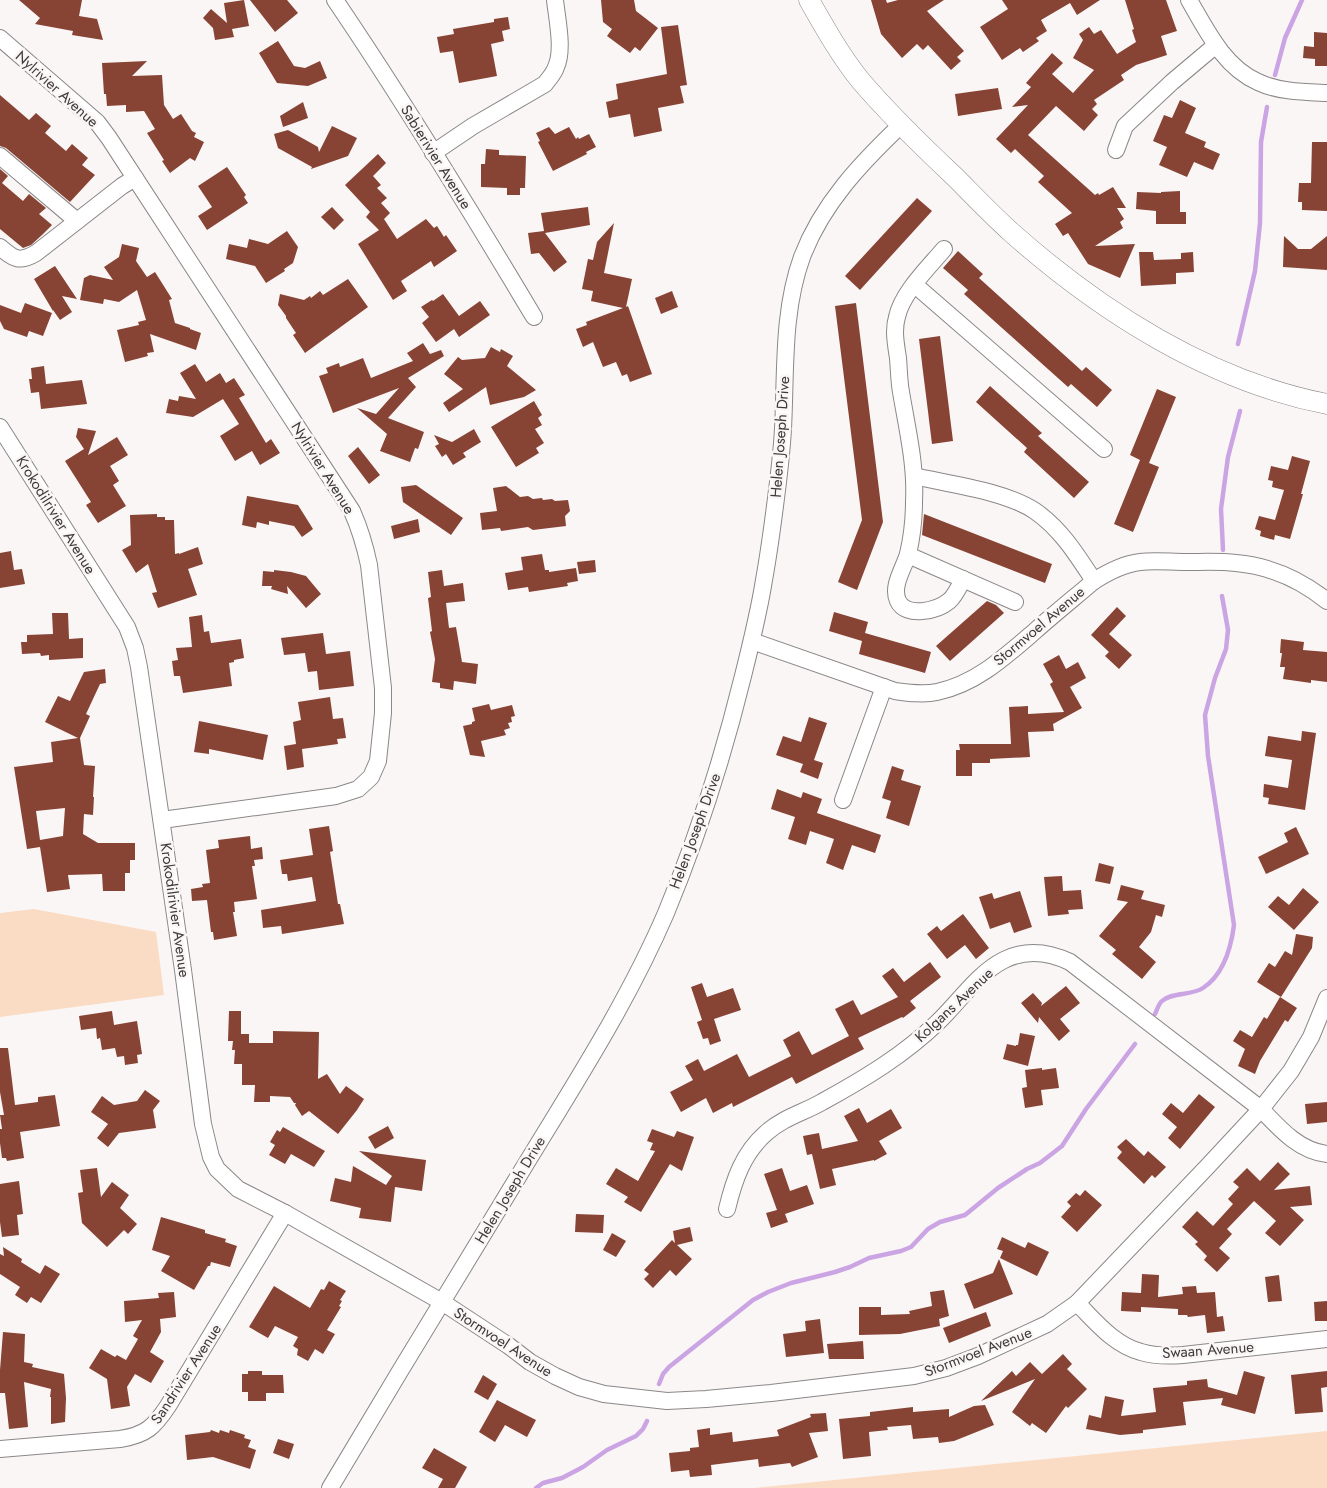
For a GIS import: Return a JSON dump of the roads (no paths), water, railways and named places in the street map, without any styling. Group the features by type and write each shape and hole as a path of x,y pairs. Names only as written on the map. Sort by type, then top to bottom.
{"street":[{"name":"Sabierivier Avenue","path":"335,0 434,153 534,317"},
{"path":"434,153 473,126 545,84 553,74 558,65 559,55 555,0"},
{"path":"809,0 832,41 854,71 901,125 1011,232 1059,272 1119,316 1189,356 1258,385 1327,404"},
{"path":"1189,0 1216,45 1234,65 1258,83 1290,90 1327,93"},
{"name":"Nylrivier Avenue","path":"0,38 97,122 109,138 352,511 361,531 369,565 383,688 384,713 378,761 371,777 358,789 336,796 162,820"},
{"path":"1116,150 1125,126 1172,82 1216,45"},
{"name":"Helen Joseph Drive","path":"330,1488 588,1061 628,990 664,916 691,850 711,792 731,725 752,641 774,519 783,434 789,309 794,283 803,254 830,204 853,174 901,125"},
{"path":"0,156 77,221"},
{"path":"0,247 12,257 28,258 135,178"},
{"path":"944,249 901,304 896,318 900,390 914,476 914,516 908,555 898,582 896,593 898,601 903,608 912,610 926,611 939,607 950,600 964,579"},
{"path":"915,285 1104,449"},
{"name":"Krokodilrivier Avenue","path":"0,427 126,627 135,648 184,970 203,1124 217,1169 238,1189 442,1302"},
{"path":"914,476 1009,498 1033,510 1048,522 1076,552 1094,581"},
{"path":"908,555 1015,602"},
{"name":"Stormvoel Avenue","path":"752,641 895,691 916,694 936,692 957,686 984,672 1094,581 1107,572 1122,566 1140,562 1235,562 1285,575 1314,590 1327,601"},
{"path":"843,800 884,687"},
{"name":"Kolgans Avenue","path":"727,1209 732,1185 741,1165 753,1146 765,1133 783,1119 815,1106 901,1054 939,1022 974,983 992,968 1003,960 1027,953 1057,956 1070,962 1260,1109 1288,1136 1306,1148 1327,1154"},
{"name":"Stormvoel Avenue","path":"442,1302 530,1362 579,1387 604,1394 667,1401 771,1393 914,1376 946,1368 1019,1338 1047,1324 1077,1303 1260,1109 1291,1071 1311,1036 1327,998"},
{"name":"Sandrivier Avenue","path":"0,1449 120,1439 134,1437 149,1430 160,1419 285,1214"},
{"name":"Swaan Avenue","path":"1077,1303 1104,1330 1121,1343 1140,1352 1163,1356 1327,1340"}],"waterway":[{"path":"1275,75 1285,38 1302,0"},
{"path":"1238,344 1255,271 1260,223 1261,142 1267,107"},
{"path":"1223,550 1221,509 1228,457 1240,411"},
{"path":"1155,1014 1160,1003 1166,998 1193,992 1210,983 1225,960 1233,934 1234,925 1208,756 1205,715 1215,678 1226,649 1228,630 1222,596"},
{"path":"659,1384 663,1374 669,1367 753,1300 791,1283 835,1272 869,1258 911,1247 928,1229 940,1222 965,1215 998,1188 1040,1163 1062,1146 1086,1109 1135,1044"},
{"path":"536,1488 543,1483 562,1478 583,1467 607,1450 636,1436 643,1429 647,1421"}]}
